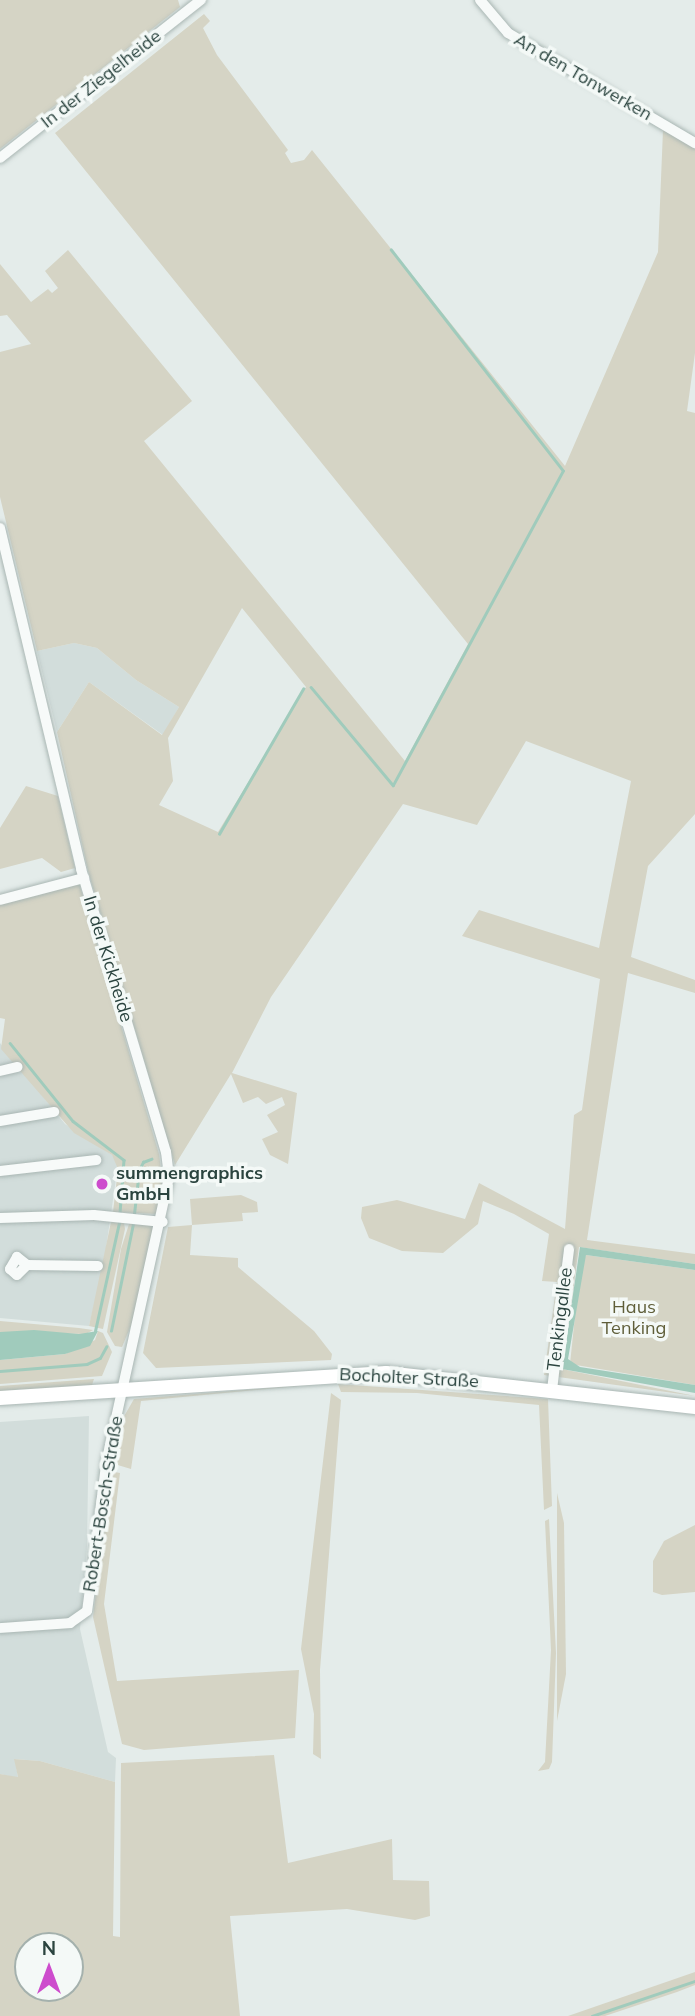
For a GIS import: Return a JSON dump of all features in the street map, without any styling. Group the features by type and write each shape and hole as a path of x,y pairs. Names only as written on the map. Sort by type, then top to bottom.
{"main road":[{"name":"Bocholter Straße","path":"0,1398 340,1373 436,1375 695,1407"}],"street":[{"name":"In der Ziegelheide","path":"0,158 201,0"},
{"name":"An den Tonwerken","path":"480,0 508,33 695,143"},
{"name":"In der Kickheide","path":"0,528 84,878 166,1152 169,1192 121,1390"},
{"path":"0,900 84,878"},
{"path":"0,1071 18,1066"},
{"path":"0,1121 54,1112"},
{"path":"0,1171 96,1160"},
{"path":"0,1219 94,1215 163,1222"},
{"name":"Tenkingallee","path":"552,1390 569,1249"},
{"path":"5,1265 17,1275 27,1265 98,1266"},
{"name":"Robert-Bosch-Straße","path":"0,1629 70,1623 87,1611 121,1390"}],"shaded area":[{"path":"74,643 97,648 136,680 179,707 163,735 89,682 57,732 37,651"},
{"path":"0,1043 65,1124 112,1155 118,1165 103,1269 89,1326 0,1318"},
{"path":"580,1247 695,1264 695,1270 586,1255 568,1359 580,1367 695,1385 695,1393 562,1369"},
{"path":"34,1330 79,1334 98,1331 90,1346 65,1354 0,1360 0,1332"},
{"path":"89,1416 87,1547 80,1629 108,1752 116,1758 115,1782 40,1761 15,1759 18,1778 0,1774 0,1422"}],"green space":[{"path":"0,0 178,0 180,7 0,149"},
{"path":"204,14 210,21 203,28 217,55 288,150 285,153 291,163 304,160 312,150 565,466 658,252 663,130 695,149 695,353 687,411 695,413 695,814 648,866 631,957 695,980 695,993 628,973 587,1240 695,1254 695,1264 579,1247 562,1369 695,1396 544,1375 557,1282 542,1281 549,1234 514,1214 483,1201 478,1224 443,1253 402,1251 369,1238 361,1218 362,1207 397,1200 465,1219 479,1183 565,1229 574,1115 582,1110 600,979 462,936 479,910 599,948 631,781 526,741 477,825 403,804 271,997 232,1073 297,1093 288,1164 270,1155 262,1139 278,1132 267,1115 285,1105 282,1097 266,1104 258,1097 243,1103 231,1074 175,1165 88,871 57,732 89,682 162,735 179,707 136,680 97,648 74,643 37,651 0,497 0,352 31,344 7,315 0,316 0,264 31,302 48,289 52,293 58,288 45,271 68,250 192,401 144,441 405,761 468,644 55,133","holes":["242,608 306,687 218,832 159,805 173,781 168,738"]},
{"path":"26,786 58,796 75,868 61,872 42,858 0,869 0,828"},
{"path":"79,883 159,1154 163,1185 158,1214 113,1212 118,1169 112,1155 74,1133 1,1049 5,1019 0,1018 0,904"},
{"path":"241,1195 257,1202 258,1212 242,1213 243,1221 192,1225 190,1199"},
{"path":"130,1221 155,1226 133,1321 122,1347 115,1346 107,1332 121,1249"},
{"path":"111,1222 124,1223 125,1229 103,1329 89,1326"},
{"path":"192,1225 190,1255 238,1258 238,1267 314,1331 332,1354 331,1360 156,1368 143,1353 168,1227"},
{"name":"Haus Tenking","path":"586,1255 695,1270 695,1385 570,1364 580,1268"},
{"path":"0,1321 93,1330 86,1334 0,1332"},
{"path":"98,1331 103,1333 112,1352 102,1376 0,1384 0,1360 65,1354 95,1340"},
{"path":"94,1379 92,1385 0,1393 0,1386"},
{"path":"331,1383 141,1401 131,1469 111,1463 119,1425 134,1399"},
{"path":"338,1384 548,1399 552,1506 544,1510 539,1405 417,1393 341,1392"},
{"path":"331,1393 341,1400 320,1670 321,1759 313,1754 314,1714 301,1649"},
{"path":"110,1471 120,1473 104,1604 117,1681 299,1670 295,1738 144,1750 122,1744 93,1617"},
{"path":"557,1493 564,1523 566,1674 557,1721"},
{"path":"549,1519 556,1653 552,1762 549,1769 538,1771 545,1762 551,1650 545,1521"},
{"path":"695,1525 695,1592 662,1595 653,1592 653,1561 664,1541"},
{"path":"274,1755 288,1863 392,1839 393,1880 429,1881 430,1916 415,1920 347,1909 230,1916 240,2016 0,2016 0,1774 18,1777 14,1759 40,1761 115,1782 113,1936 120,1937 121,1763"},
{"path":"695,1972 695,1985 677,1992 605,2016 568,2016"}],"waterway":[{"path":"311,687 393,785 563,471 391,250"},
{"path":"219,834 303,689"},
{"path":"10,1043 73,1121 124,1160 120,1213"},
{"path":"134,1214 139,1170 143,1162 151,1159"},
{"path":"95,1331 119,1223"},
{"path":"111,1331 133,1224"},
{"path":"0,1371 87,1364 100,1358 106,1347"},
{"path":"592,2016 695,1981"}],"place":[{"name":"summengraphics GmbH","path":"102,1184"}]}
